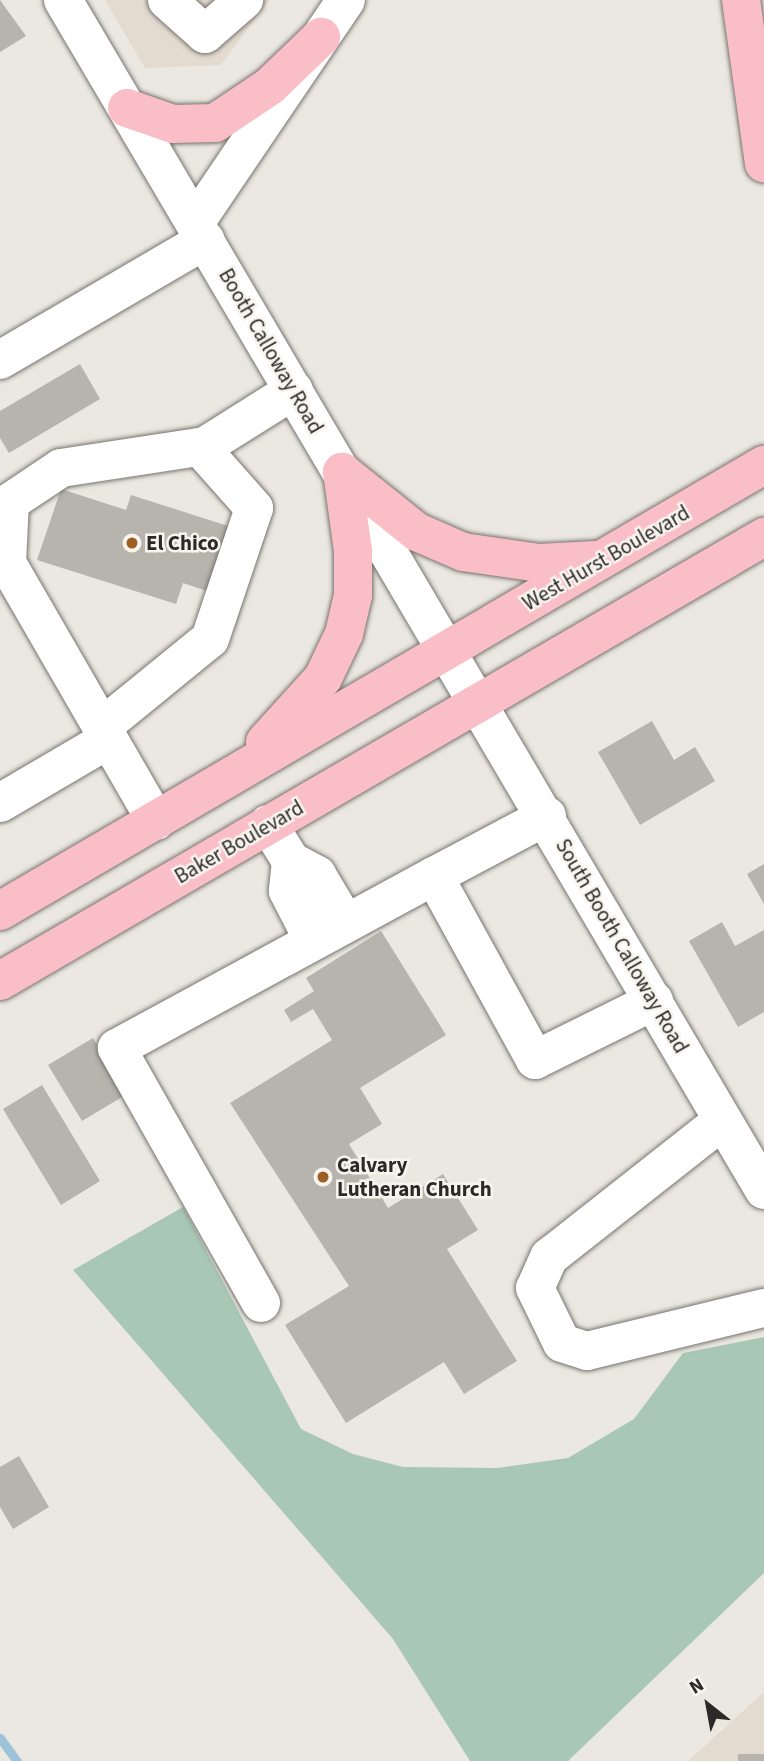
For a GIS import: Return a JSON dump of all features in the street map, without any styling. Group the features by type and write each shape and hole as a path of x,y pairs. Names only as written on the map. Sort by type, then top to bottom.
{"main road":[{"path":"741,0 764,163"},
{"path":"127,107 173,124 215,122 270,86 321,37"},
{"name":"West Hurst Boulevard","path":"447,651 764,464"},
{"path":"342,472 417,531 463,551 539,563 601,560"},
{"path":"226,780 295,713 323,678 344,634 353,562 342,472"},
{"path":"478,703 764,537"},
{"path":"700,574 764,570"},
{"path":"0,911 447,651"},
{"name":"Baker Boulevard","path":"0,981 478,703"}],"street":[{"name":"Booth Calloway Road","path":"63,0 478,703"},
{"path":"167,0 205,34 244,0"},
{"path":"0,360 200,232 346,0"},
{"path":"156,821 7,563 10,502 61,468 200,447 294,390"},
{"path":"0,803 105,733 210,639 254,508 200,447"},
{"name":"South Booth Calloway Road","path":"478,703 547,816 764,1190"},
{"path":"261,1303 117,1048 328,930 547,816"},
{"path":"268,824 291,861 317,875 328,930"},
{"path":"434,876 536,1060 654,1001"},
{"path":"722,1121 550,1257 535,1288 562,1343 587,1351 764,1308"}],"shaded area":[{"path":"105,0 269,0 221,65 145,68"},
{"path":"764,1692 764,1761 688,1761"}],"green space":[{"path":"183,1207 301,1429 353,1454 403,1467 497,1468 568,1458 634,1419 683,1353 764,1337 764,1573 568,1761 470,1761 393,1639 73,1270"}],"building":[{"path":"0,0 26,36 0,52"},
{"path":"80,364 100,399 9,453 0,438 0,411"},
{"name":"El Chico","path":"61,489 126,510 131,495 228,526 207,591 183,583 176,604 37,560"},
{"path":"652,721 674,760 695,747 715,781 640,825 598,752"},
{"path":"764,864 764,904 747,874"},
{"path":"722,922 735,946 764,930 764,1012 738,1027 689,941"},
{"name":"Calvary Lutheran Church","path":"381,931 446,1035 360,1088 382,1124 349,1144 388,1208 443,1174 478,1230 447,1249 517,1361 464,1394 444,1362 346,1423 285,1325 349,1286 230,1103 332,1040 313,1009 291,1022 284,1010 314,991 306,978"},
{"path":"93,1038 127,1094 82,1121 48,1065"},
{"path":"42,1085 100,1181 61,1205 3,1109"},
{"path":"19,1456 49,1507 13,1529 0,1507 0,1467"},
{"path":"738,1754 764,1754 764,1761 738,1761"}],"waterway":[{"path":"0,1738 17,1761"}],"place":[{"name":"El Chico","path":"132,543"},
{"name":"Calvary Lutheran Church","path":"323,1177"}]}
